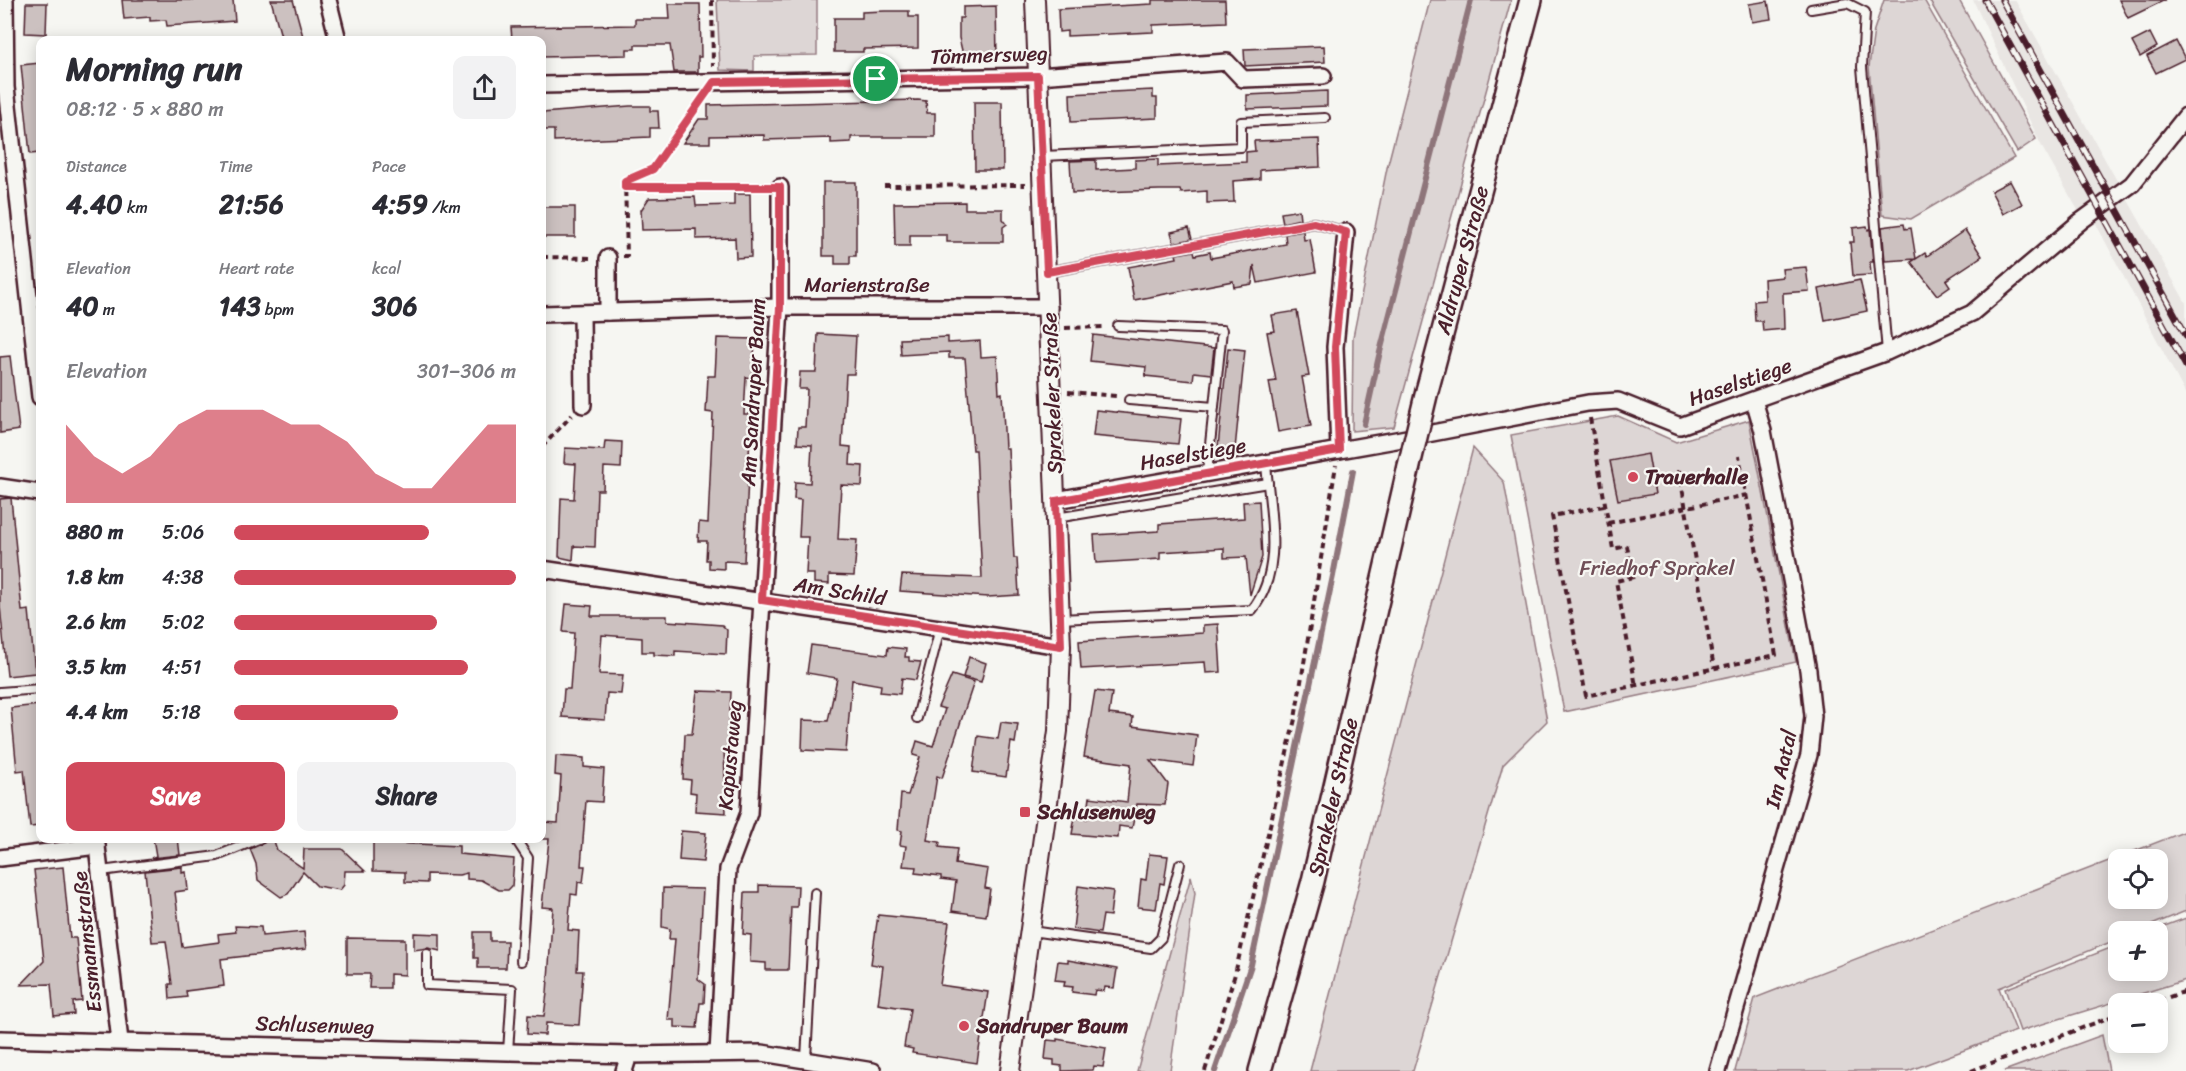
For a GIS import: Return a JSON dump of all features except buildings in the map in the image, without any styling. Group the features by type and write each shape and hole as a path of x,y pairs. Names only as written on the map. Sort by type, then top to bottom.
{"main road":[{"name":"Aldruper Straße","path":"1396,521 1427,391 1531,0"},
{"name":"Sprakeler Straße","path":"1260,1071 1313,881 1396,521"}],"street":[{"path":"5,0 6,87 36,361"},
{"path":"328,0 337,36"},
{"name":"Sprakeler Straße","path":"1010,1071 1058,731 1061,646 1035,0"},
{"name":"Tömmersweg","path":"546,85 1038,76 1227,62 1243,79 1323,76"},
{"name":"Haselstiege","path":"1056,509 1207,473 1588,403 1618,401 1680,426 1887,352 1972,313 2055,245 2081,220 2132,184 2186,116"},
{"name":"Am Sandruper Baum","path":"762,600 780,307 780,187"},
{"path":"1339,450 1335,347 1346,232"},
{"path":"608,258 608,312"},
{"name":"Marienstraße","path":"546,314 780,307 1049,307"},
{"path":"582,313 583,405"},
{"name":"Im Aatal","path":"1718,1071 1809,755 1813,716 1808,670 1768,453 1754,400"},
{"path":"0,487 36,492"},
{"name":"Am Schild","path":"546,570 1061,646"},
{"name":"Kapustaweg","path":"718,1053 728,869 749,813 762,600"},
{"path":"0,858 91,843"},
{"name":"Essmannstraße","path":"97,843 120,1041"},
{"name":"Schlusenweg","path":"0,1039 629,1055 762,1053 873,1071"},
{"path":"624,1071 629,1055"}],"lane":[{"path":"1811,9 1847,3 1865,12 1862,67 1887,352"},
{"path":"1043,156 1241,147 1241,122 1325,118"},
{"path":"1047,272 1314,223 1346,232"},
{"path":"1118,326 1222,330 1207,473"},
{"path":"1129,400 1214,407"},
{"path":"1060,619 1252,610 1262,597 1274,555 1266,463"},
{"path":"1056,509 1268,483"},
{"path":"917,718 940,628"},
{"path":"0,692 36,689"},
{"path":"101,871 217,856 249,843"},
{"path":"518,843 528,858 521,961"},
{"path":"1030,931 1151,948 1161,938 1180,864"},
{"path":"806,1059 815,893"},
{"path":"427,954 427,985 512,989 508,1052"}],"path":[{"path":"546,257 627,256 625,181 653,169 714,82 712,0"},
{"path":"884,186 1044,185"},
{"path":"625,187 780,187"},
{"path":"1049,328 1118,326"},
{"path":"1052,390 1122,396 1129,400"},
{"path":"546,443 583,405"},
{"path":"1590,421 1613,549 1628,546 1633,577 1616,580 1636,686"},
{"path":"1205,1071 1235,974 1295,719 1339,450"},
{"path":"1604,506 1552,516 1586,696 1776,655 1739,456"},
{"path":"1679,470 1714,668"},
{"path":"1608,523 1747,495"},
{"path":"2168,997 2186,991"},
{"path":"1971,1071 2108,1018"}],"shaded area":[{"path":"1973,0 2015,0 2186,303 2186,395 2095,222 2079,212 2043,149"}],"green space":[{"path":"717,0 817,0 817,55 754,56 754,71 720,70"},
{"path":"1430,0 1511,0 1394,427 1352,431 1353,337 1387,168"},
{"path":"1884,0 1924,0 2014,158 1911,219 1882,215 1869,67 1874,30"},
{"path":"1929,0 1959,0 2036,139 2017,152"},
{"name":"Friedhof Sprakel","path":"1618,416 1676,442 1749,420 1796,662 1564,712 1511,435"},
{"path":"1473,448 1504,482 1547,721 1503,765 1413,1071 1310,1071"},
{"path":"2186,831 2186,911 2162,921 2108,921 2108,943 1999,988 2016,1031 1908,1071 1735,1071 1755,998 2108,861 2108,909 2168,909 2168,849 2140,849"},
{"path":"1191,876 1195,893 1170,1071 1137,1071"},
{"path":"2186,918 2186,980 2144,993 2108,993 2108,1004 2020,1031 2005,989 2108,949 2108,981 2168,981 2168,925"},
{"path":"2102,1035 2109,1071 2004,1071"}],"waterway":[{"path":"1364,424 1379,356 1471,0"},
{"path":"1215,1071 1251,965 1353,471"}],"railway":[{"path":"1985,0 2186,366"},
{"path":"2002,0 2186,335"}],"place":[{"name":"Trauerhalle","path":"1633,477"},
{"name":"Schlusenweg","path":"1025,812"},
{"name":"Sandruper Baum","path":"964,1026"}],"route":[{"path":"1038,76 1047,272 1314,223 1328,225 1346,232 1335,347 1339,450 1056,501 1061,646 762,600 780,307 780,187 625,187 625,181 653,169 714,82 876,79 1038,76"}]}
